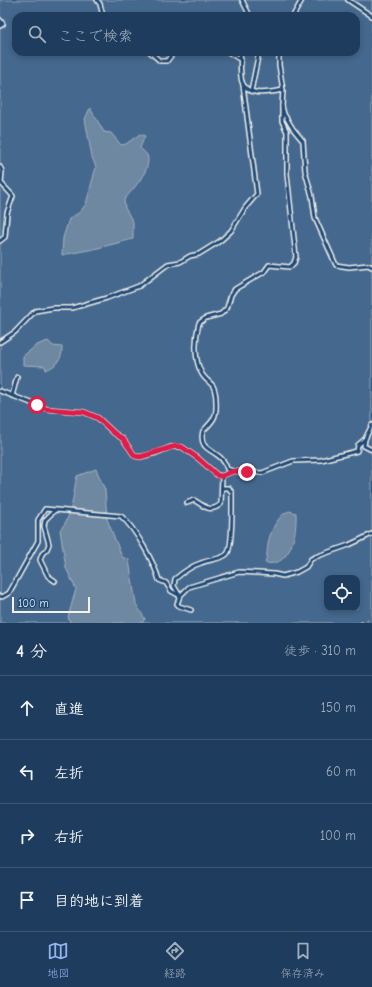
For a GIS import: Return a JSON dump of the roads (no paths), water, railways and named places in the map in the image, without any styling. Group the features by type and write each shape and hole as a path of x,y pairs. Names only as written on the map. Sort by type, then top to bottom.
{"lane":[{"path":"97,0 100,4 102,12"},
{"path":"242,0 248,12"},
{"path":"294,12 302,0"},
{"path":"348,0 372,16"},
{"path":"0,20 2,24 0,26"},
{"path":"154,56 160,61 167,61 171,56"},
{"path":"234,56 241,60"},
{"path":"240,56 241,79 246,89 262,93 283,90"},
{"path":"251,91 257,56"},
{"path":"279,56 283,90 282,121 287,132 287,174 296,257 290,267 269,265 264,272 235,289 231,295 227,308 221,314 206,318 199,323 196,332 198,365 201,374 213,387 216,397 217,413 213,421 203,431 203,441 205,447 220,456 225,461 227,469 262,473 293,461 321,460 357,451 358,446 365,439 372,425"},
{"path":"0,342 15,332 35,311 53,308 72,308 107,298 139,286 168,264 180,262 190,256 198,254 220,241 231,231 245,208 257,194 244,85"},
{"path":"282,106 288,122 303,141 305,171 310,185 315,218 336,265 349,267 368,265 372,267"},
{"path":"0,167 2,171 1,183 13,196 7,213 5,237 0,241"},
{"path":"12,396 17,377"},
{"path":"0,391 46,409 84,412 98,418 123,439 135,456 140,457 156,453 171,447 182,447 199,459 218,476 234,471"},
{"path":"365,439 364,446 372,450"},
{"path":"187,502 194,500 212,510 216,508 221,504 222,476"},
{"path":"180,596 174,586 175,579 178,576 201,563 223,557 229,551 232,524 232,493 229,488 222,488"},
{"path":"0,596 9,593 38,541 38,520 45,509 121,516 127,521 153,563 159,580 166,583 171,591 180,596"},
{"path":"55,510 45,520 44,526 49,544 40,560 48,576 55,581"},
{"path":"191,610 177,604 180,596 189,587 239,572 283,576 297,572 306,568 315,557 349,545 372,534"}]}
